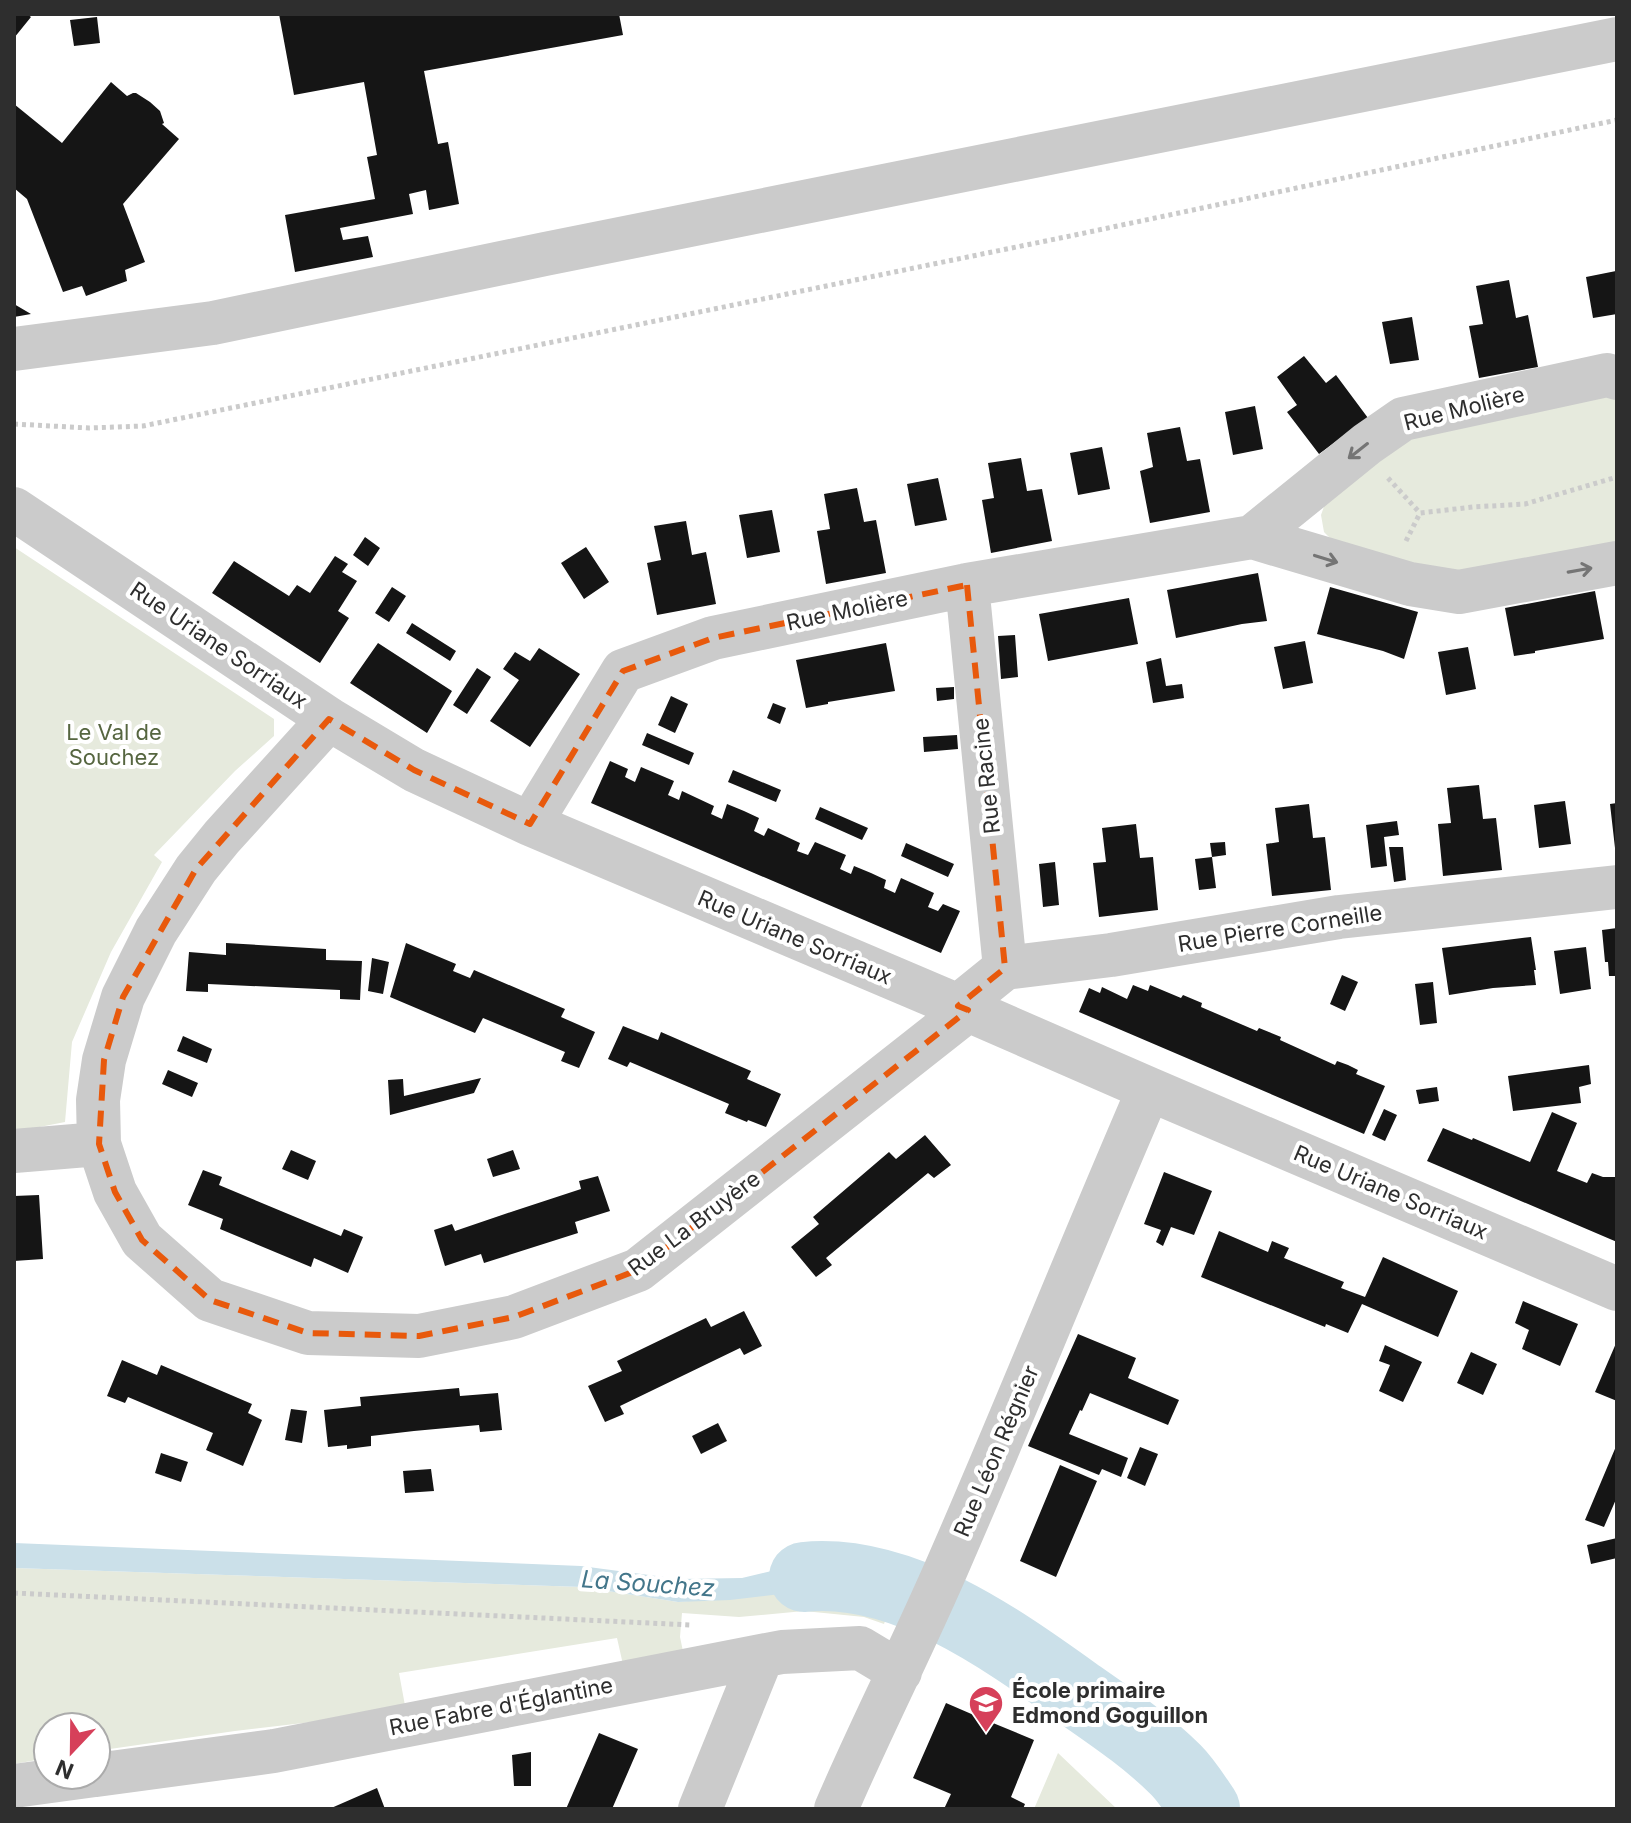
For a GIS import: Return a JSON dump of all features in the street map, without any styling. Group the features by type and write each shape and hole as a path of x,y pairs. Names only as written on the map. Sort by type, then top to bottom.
{"street":[{"path":"14,349 213,323 1617,39"},
{"name":"Rue Molière","path":"1252,537 1367,444 1403,419 1607,375 1617,378"},
{"name":"Rue Uriane Sorriaux","path":"14,509 329,719 414,770 530,824 1617,1289"},
{"name":"Rue Molière","path":"530,824 623,671 713,638 967,585 1252,537 1410,584 1459,592 1617,563"},
{"name":"Rue Racine","path":"967,585 1005,968"},
{"name":"Rue La Bruyère","path":"329,719 196,869 156,931 123,997 104,1060 98,1100 99,1144 115,1192 142,1240 210,1300 308,1333 419,1336 514,1317 638,1270 963,1008"},
{"name":"Rue Pierre Corneille","path":"1005,968 1111,955 1339,917 1617,887"},
{"path":"963,1008 1005,968"},
{"name":"Rue Léon Régnier","path":"836,1809 951,1558 1149,1089"},
{"path":"14,1151 99,1144"},
{"name":"Rue Fabre d'Églantine","path":"112,1773 274,1751 782,1652 860,1648 908,1656"},
{"path":"700,1809 762,1656"}],"path":[{"path":"14,424 89,428 143,426 1091,232 1617,120"},
{"path":"1389,578 1420,513 1525,504 1617,477"},
{"path":"14,1593 705,1626"}],"highlighted area":[{"path":"967,585 1005,968 958,1006 968,1010 638,1270 514,1317 419,1336 308,1333 210,1300 142,1240 115,1192 99,1144 104,1060 123,997 196,869 329,719 414,770 530,824 623,671 713,638"}],"green space":[{"path":"1617,395 1617,547 1438,582 1337,545 1324,532 1321,515 1327,498 1412,430"},
{"name":"Le Val de Souchez","path":"14,547 274,719 274,736 235,771 154,855 162,862 111,952 72,1042 65,1122 14,1132"},
{"path":"14,1568 582,1587 678,1602 838,1587 862,1592 891,1604 884,1624 864,1617 804,1611 739,1617 682,1613 680,1637 684,1656 624,1669 617,1638 399,1673 406,1711 112,1749 112,1711 32,1711 32,1761 14,1764"},
{"path":"1058,1753 1117,1809 1034,1809"}],"water":[{"path":"14,1543 581,1566 679,1579 742,1578 810,1562 869,1565 902,1577 891,1604 862,1592 838,1587 730,1600 678,1602 582,1587 14,1568"}],"building":[{"path":"14,14 31,17 14,38"},
{"path":"279,14 619,14 623,35 424,71 438,144 448,142 459,204 429,210 426,190 409,194 413,214 340,228 343,240 368,236 373,257 295,272 285,215 375,199 367,157 377,155 364,82 294,95"},
{"path":"97,17 100,43 74,46 70,20"},
{"path":"111,82 127,96 136,93 150,102 160,111 162,124 179,139 123,204 145,262 125,270 127,281 86,296 82,286 63,292 27,199 14,188 14,104 62,143"},
{"path":"1616,271 1617,314 1593,318 1586,277"},
{"path":"1509,280 1516,318 1528,315 1538,367 1479,378 1469,326 1483,324 1476,286"},
{"path":"14,304 31,314 14,317"},
{"path":"1412,317 1419,360 1390,364 1382,322"},
{"path":"1304,356 1326,383 1336,375 1368,418 1319,454 1287,412 1297,405 1277,377"},
{"path":"1255,406 1263,449 1233,455 1225,412"},
{"path":"1180,427 1187,461 1200,459 1210,512 1150,523 1140,471 1153,467 1147,433"},
{"path":"1102,447 1110,489 1078,495 1070,453"},
{"path":"1021,458 1027,491 1042,489 1052,541 991,553 982,500 994,498 988,463"},
{"path":"938,478 947,520 915,526 907,484"},
{"path":"857,488 864,522 876,520 886,573 826,584 817,531 830,529 824,494"},
{"path":"772,510 780,552 747,558 739,515"},
{"path":"686,521 692,555 706,552 716,604 657,615 647,563 661,560 654,526"},
{"path":"365,537 380,548 368,566 353,555"},
{"path":"586,547 609,582 584,599 561,563"},
{"path":"335,556 348,564 342,572 357,581 338,611 349,618 320,663 212,593 234,561 289,596 297,585 310,593"},
{"path":"1258,573 1267,621 1176,638 1167,590"},
{"path":"392,587 406,596 389,622 375,613"},
{"path":"1330,587 1418,612 1404,659 1317,634"},
{"path":"1595,591 1604,639 1514,656 1505,608"},
{"path":"1129,598 1138,644 1048,661 1039,614"},
{"path":"412,623 456,651 450,661 406,633"},
{"path":"1015,635 1018,677 1001,679 998,636"},
{"path":"1305,641 1313,683 1283,689 1274,647"},
{"path":"378,643 452,691 427,733 350,683"},
{"path":"886,643 895,691 806,708 796,660"},
{"path":"1468,647 1476,689 1446,695 1438,652"},
{"path":"539,648 580,674 530,747 490,721 519,680 503,669 515,652 530,661"},
{"path":"1161,658 1166,686 1182,684 1184,698 1153,703 1146,662"},
{"path":"477,668 491,677 467,714 453,705"},
{"path":"954,687 954,699 937,701 936,688"},
{"path":"671,696 688,704 675,733 658,725"},
{"path":"773,703 786,708 780,724 767,718"},
{"path":"647,733 694,753 689,765 642,745"},
{"path":"957,735 958,749 924,752 923,737"},
{"path":"610,761 628,769 625,777 635,782 641,767 674,781 668,795 679,800 682,791 714,806 711,814 722,819 727,804 759,818 754,831 764,836 768,828 800,843 797,851 808,855 815,842 846,855 840,869 851,874 854,866 871,873 886,880 884,888 895,893 901,878 934,893 928,907 938,911 943,904 960,911 941,953 591,803"},
{"path":"733,770 781,790 776,802 728,782"},
{"path":"1479,785 1483,819 1496,818 1502,870 1443,876 1438,824 1451,823 1447,788"},
{"path":"1565,801 1571,844 1539,848 1534,805"},
{"path":"1617,803 1617,848 1615,848 1610,804"},
{"path":"1309,804 1313,838 1325,837 1331,890 1272,896 1266,844 1279,842 1275,808"},
{"path":"820,807 868,828 862,840 815,819"},
{"path":"1397,821 1399,835 1384,837 1387,866 1371,868 1366,825"},
{"path":"1136,824 1140,858 1153,857 1158,910 1099,917 1093,863 1106,862 1102,828"},
{"path":"1225,842 1226,855 1212,857 1210,843"},
{"path":"906,843 954,864 948,877 901,856"},
{"path":"1389,847 1403,847 1406,880 1394,882"},
{"path":"1212,857 1216,888 1199,890 1195,859"},
{"path":"1055,862 1059,905 1043,907 1039,864"},
{"path":"1617,928 1617,976 1609,976 1602,930"},
{"path":"1531,937 1536,985 1449,995 1442,948"},
{"path":"226,943 326,949 326,960 362,961 360,1000 340,999 340,990 208,984 208,992 186,991 189,952 226,955"},
{"path":"406,943 456,964 453,971 470,978 474,970 565,1009 561,1017 595,1032 579,1068 561,1061 565,1052 483,1018 475,1033 390,997"},
{"path":"1586,947 1591,989 1560,994 1554,951"},
{"path":"372,958 389,962 383,994 368,991"},
{"path":"1342,975 1358,982 1345,1011 1330,1004"},
{"path":"1433,982 1437,1023 1420,1025 1415,984"},
{"path":"1133,985 1148,991 1150,985 1181,998 1183,995 1202,1003 1201,1007 1257,1031 1259,1028 1281,1037 1280,1040 1335,1065 1337,1061 1348,1065 1358,1070 1356,1074 1385,1086 1364,1134 1079,1012 1089,988 1100,993 1102,987 1127,999"},
{"path":"623,1026 658,1040 661,1032 751,1071 747,1079 781,1094 766,1127 725,1113 729,1104 630,1062 627,1067 608,1059"},
{"path":"183,1036 212,1049 207,1063 177,1051"},
{"path":"1589,1065 1591,1084 1579,1087 1581,1103 1513,1111 1508,1076"},
{"path":"168,1070 198,1083 192,1097 162,1084"},
{"path":"481,1078 474,1093 390,1115 388,1080 403,1079 404,1096"},
{"path":"1437,1087 1439,1101 1419,1104 1416,1090"},
{"path":"1384,1109 1397,1115 1385,1141 1372,1135"},
{"path":"1552,1112 1577,1123 1557,1171 1587,1183 1592,1173 1617,1177 1617,1242 1427,1161 1443,1128 1530,1162"},
{"path":"925,1135 951,1165 934,1178 928,1173 826,1258 832,1265 816,1277 791,1247 819,1224 813,1217 889,1152 896,1159"},
{"path":"291,1150 316,1161 308,1180 282,1169"},
{"path":"513,1150 520,1169 493,1177 487,1159"},
{"path":"203,1170 222,1177 219,1185 341,1236 344,1229 363,1237 348,1273 314,1258 311,1267 220,1229 223,1219 188,1205"},
{"path":"1164,1172 1212,1191 1194,1235 1171,1227 1163,1246 1156,1242 1161,1230 1144,1224"},
{"path":"598,1176 610,1211 575,1222 578,1233 484,1263 481,1254 445,1266 434,1230 452,1224 455,1231 581,1189 579,1181"},
{"path":"39,1195 43,1259 14,1261 14,1196"},
{"path":"1219,1231 1268,1252 1272,1241 1289,1248 1284,1258 1344,1282 1341,1288 1365,1297 1383,1257 1458,1291 1438,1337 1362,1304 1348,1333 1326,1324 1325,1327 1201,1277"},
{"path":"1523,1301 1578,1324 1560,1366 1522,1349 1529,1330 1515,1323"},
{"path":"744,1311 762,1346 744,1355 740,1348 620,1406 624,1414 605,1422 588,1386 622,1371 617,1361 706,1318 711,1327"},
{"path":"1078,1334 1136,1358 1128,1378 1179,1400 1168,1425 1090,1393 1069,1434 1128,1458 1121,1477 1102,1469 1099,1475 1028,1446"},
{"path":"1617,1341 1617,1401 1595,1392"},
{"path":"1385,1345 1422,1362 1403,1402 1379,1391 1390,1365 1379,1361"},
{"path":"1471,1352 1497,1364 1483,1395 1457,1383"},
{"path":"122,1360 157,1375 161,1365 252,1404 248,1413 262,1420 243,1466 206,1450 213,1433 128,1397 125,1403 107,1396"},
{"path":"459,1388 460,1396 498,1393 502,1430 480,1432 479,1425 414,1431 371,1436 371,1446 347,1449 347,1445 328,1447 324,1410 361,1406 360,1397"},
{"path":"291,1409 307,1411 302,1443 285,1440"},
{"path":"718,1423 727,1441 701,1454 692,1436"},
{"path":"1617,1444 1617,1497 1604,1527 1585,1520"},
{"path":"1140,1447 1158,1454 1145,1486 1127,1478"},
{"path":"161,1453 188,1462 181,1482 155,1473"},
{"path":"1060,1465 1097,1481 1056,1577 1020,1561"},
{"path":"431,1469 434,1491 405,1493 403,1471"},
{"path":"1617,1538 1617,1558 1591,1564 1587,1545"},
{"path":"946,1703 983,1719 986,1714 995,1718 993,1723 1034,1740 1011,1797 1025,1804 1023,1809 944,1809 951,1794 913,1778"},
{"path":"599,1733 638,1749 612,1809 566,1809"},
{"path":"531,1752 531,1786 514,1786 512,1755"},
{"path":"377,1788 385,1809 329,1809"}],"waterway":[{"name":"La Souchez","path":"804,1577 841,1577 878,1583 915,1595 985,1631 1142,1740 1180,1774 1205,1809"}],"place":[{"name":"École primaire Edmond Goguillon","path":"986,1734"}]}
